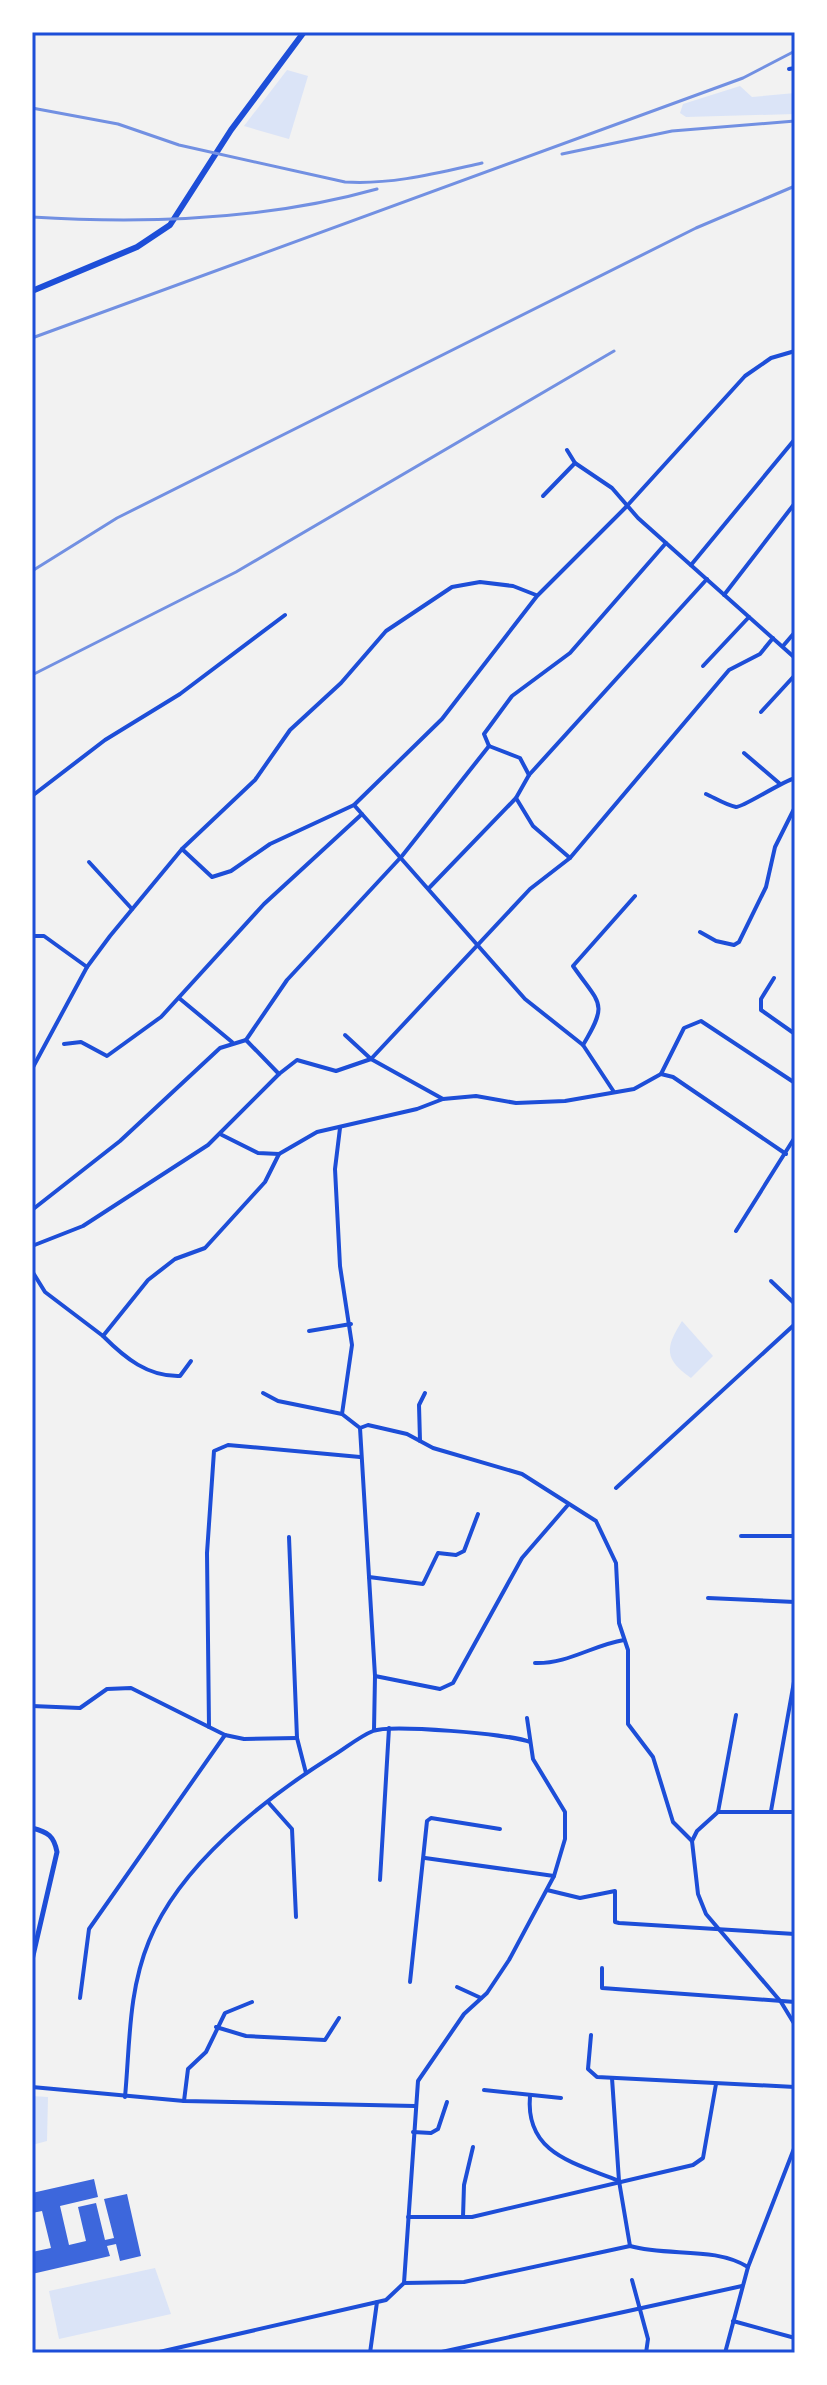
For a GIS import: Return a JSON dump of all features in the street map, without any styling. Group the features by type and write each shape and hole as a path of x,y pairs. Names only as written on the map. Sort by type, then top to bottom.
{"main road":[{"path":"32,291 137,247 170,225 231,130 304,32"}],"street":[{"path":"182,849 212,877 231,871 270,844 354,805 442,719 537,596 626,507 745,376 771,358 795,351"},
{"path":"691,565 795,439"},
{"path":"567,450 575,463 605,482 626,507 795,658"},
{"path":"543,496 575,463"},
{"path":"724,595 795,503"},
{"path":"529,775 520,758 489,746 484,734 512,696 570,653 666,543"},
{"path":"430,887 516,798 529,775 707,579"},
{"path":"32,1069 87,967 132,909 182,849 255,780 290,730 341,683 386,631 452,587 480,582 513,586 537,596"},
{"path":"32,796 105,740 180,694 285,615"},
{"path":"703,666 749,617"},
{"path":"783,646 795,632"},
{"path":"33,1244 83,1226 222,1135 279,1074 297,1060 336,1071 371,1059 530,889 570,858 729,670 760,654 773,638"},
{"path":"761,712 795,675"},
{"path":"32,1210 120,1141 220,1048 246,1040 287,980 402,856 489,746"},
{"path":"744,753 779,783"},
{"path":"706,794 738,808 744,807 779,783 795,778"},
{"path":"516,798 533,826 570,858"},
{"path":"354,805 430,887 525,999 583,1045 614,1092"},
{"path":"700,932 716,941 734,945 739,942 766,887 775,847 795,807"},
{"path":"64,1044 81,1042 107,1056 161,1017 264,904 362,814"},
{"path":"89,862 132,909"},
{"path":"583,1045 600,1017 600,1005 573,966 635,896"},
{"path":"32,936 44,936 87,967"},
{"path":"774,978 761,999 761,1010 795,1034"},
{"path":"179,998 232,1042"},
{"path":"222,1135 258,1153 279,1154 317,1132 443,1099 476,1096 516,1103 553,1102 634,1089 661,1074 684,1028 701,1021 795,1083"},
{"path":"345,1035 371,1059 443,1099"},
{"path":"246,1040 279,1074"},
{"path":"661,1074 673,1077 786,1154"},
{"path":"340,1128 335,1169 340,1266 352,1345 342,1414"},
{"path":"736,1231 795,1137"},
{"path":"103,1336 148,1280 175,1259 205,1248 265,1182 279,1154"},
{"path":"32,1271 45,1292 103,1336 125,1358 160,1376 180,1376 191,1361"},
{"path":"771,1281 795,1304"},
{"path":"309,1331 351,1324"},
{"path":"616,1488 795,1324"},
{"path":"263,1393 278,1401 342,1414 360,1428"},
{"path":"420,1441 419,1405 425,1393"},
{"path":"360,1428 368,1425 407,1434 522,1474 596,1521 616,1563 619,1623 628,1650 628,1724 653,1757 673,1822 692,1841"},
{"path":"360,1428 375,1676 374,1730"},
{"path":"209,1727 207,1553 214,1451 228,1445 360,1457"},
{"path":"375,1676 440,1689 453,1683 522,1558 568,1505"},
{"path":"369,1577 423,1584 438,1553 456,1555 464,1551 478,1514"},
{"path":"741,1536 795,1536"},
{"path":"289,1537 297,1738 306,1773"},
{"path":"708,1598 795,1602"},
{"path":"535,1663 562,1662 607,1643 624,1640"},
{"path":"771,1811 795,1676"},
{"path":"32,1706 80,1708 107,1689 131,1688 225,1735 244,1739 297,1738"},
{"path":"736,1715 718,1812 697,1831 692,1841 698,1894 706,1914 781,2002 795,2025"},
{"path":"788,1716 795,1717"},
{"path":"155,2353 377,2302 393,2296 404,2283 415,2106 422,2071 509,1960 554,1876 565,1839 565,1812 558,1796 539,1771 527,1718"},
{"path":"380,1880 389,1728"},
{"path":"125,2097 132,1991 150,1937 205,1859 268,1802 306,1773 374,1730 389,1728 530,1742"},
{"path":"80,1998 89,1929 225,1735"},
{"path":"268,1802 292,1829 296,1917"},
{"path":"718,1812 795,1812"},
{"path":"410,1982 428,1819 500,1829"},
{"path":"32,1828 47,1832 55,1839 57,1852 32,1960"},
{"path":"425,1858 554,1876"},
{"path":"547,1890 580,1898 615,1891 615,1922 619,1923 795,1934"},
{"path":"32,1915 42,1917"},
{"path":"602,1968 602,1988 795,2002"},
{"path":"457,1987 481,1998"},
{"path":"184,2101 188,2069 206,2052 225,2013 252,2002"},
{"path":"216,2027 246,2036 325,2040 339,2018"},
{"path":"591,2035 588,2069 597,2077 795,2087"},
{"path":"612,2078 619,2181 630,2246"},
{"path":"408,2217 463,2217 693,2165 703,2158 716,2084"},
{"path":"32,2087 184,2101 415,2106"},
{"path":"484,2090 561,2098"},
{"path":"530,2096 535,2136 550,2151 619,2181"},
{"path":"413,2132 431,2133 438,2129 447,2102"},
{"path":"725,2353 748,2267 795,2146"},
{"path":"463,2217 464,2185 473,2147"},
{"path":"404,2283 464,2282 630,2246 656,2253 724,2256 748,2267"},
{"path":"632,2280 648,2339 646,2353"},
{"path":"437,2353 742,2286"},
{"path":"370,2353 377,2302"},
{"path":"733,2321 795,2338"}],"shaded area":[{"path":"287,70 308,76 289,139 244,126"},
{"path":"740,86 752,97 795,93 795,114 686,117 680,113 683,104"},
{"path":"682,1321 713,1356 691,1378 676,1365 670,1352 672,1339"},
{"path":"32,2096 48,2097 47,2141 32,2145"},
{"path":"155,2268 171,2314 59,2339 49,2291"}],"building":[{"path":"94,2179 98,2197 60,2206 69,2245 86,2241 78,2207 96,2203 105,2240 114,2238 104,2199 127,2194 141,2256 120,2261 116,2244 107,2246 110,2256 32,2274 32,2252 51,2248 42,2211 32,2213 32,2193"}],"railway":[{"path":"32,338 743,78 795,51"},
{"path":"32,108 118,124 179,145 345,182 397,180 482,163"},
{"path":"562,154 672,131 795,121"},
{"path":"32,571 117,518 696,228 795,186"},
{"path":"32,217 118,220 206,217 293,207 377,189"},
{"path":"32,675 236,572 614,351"}]}
